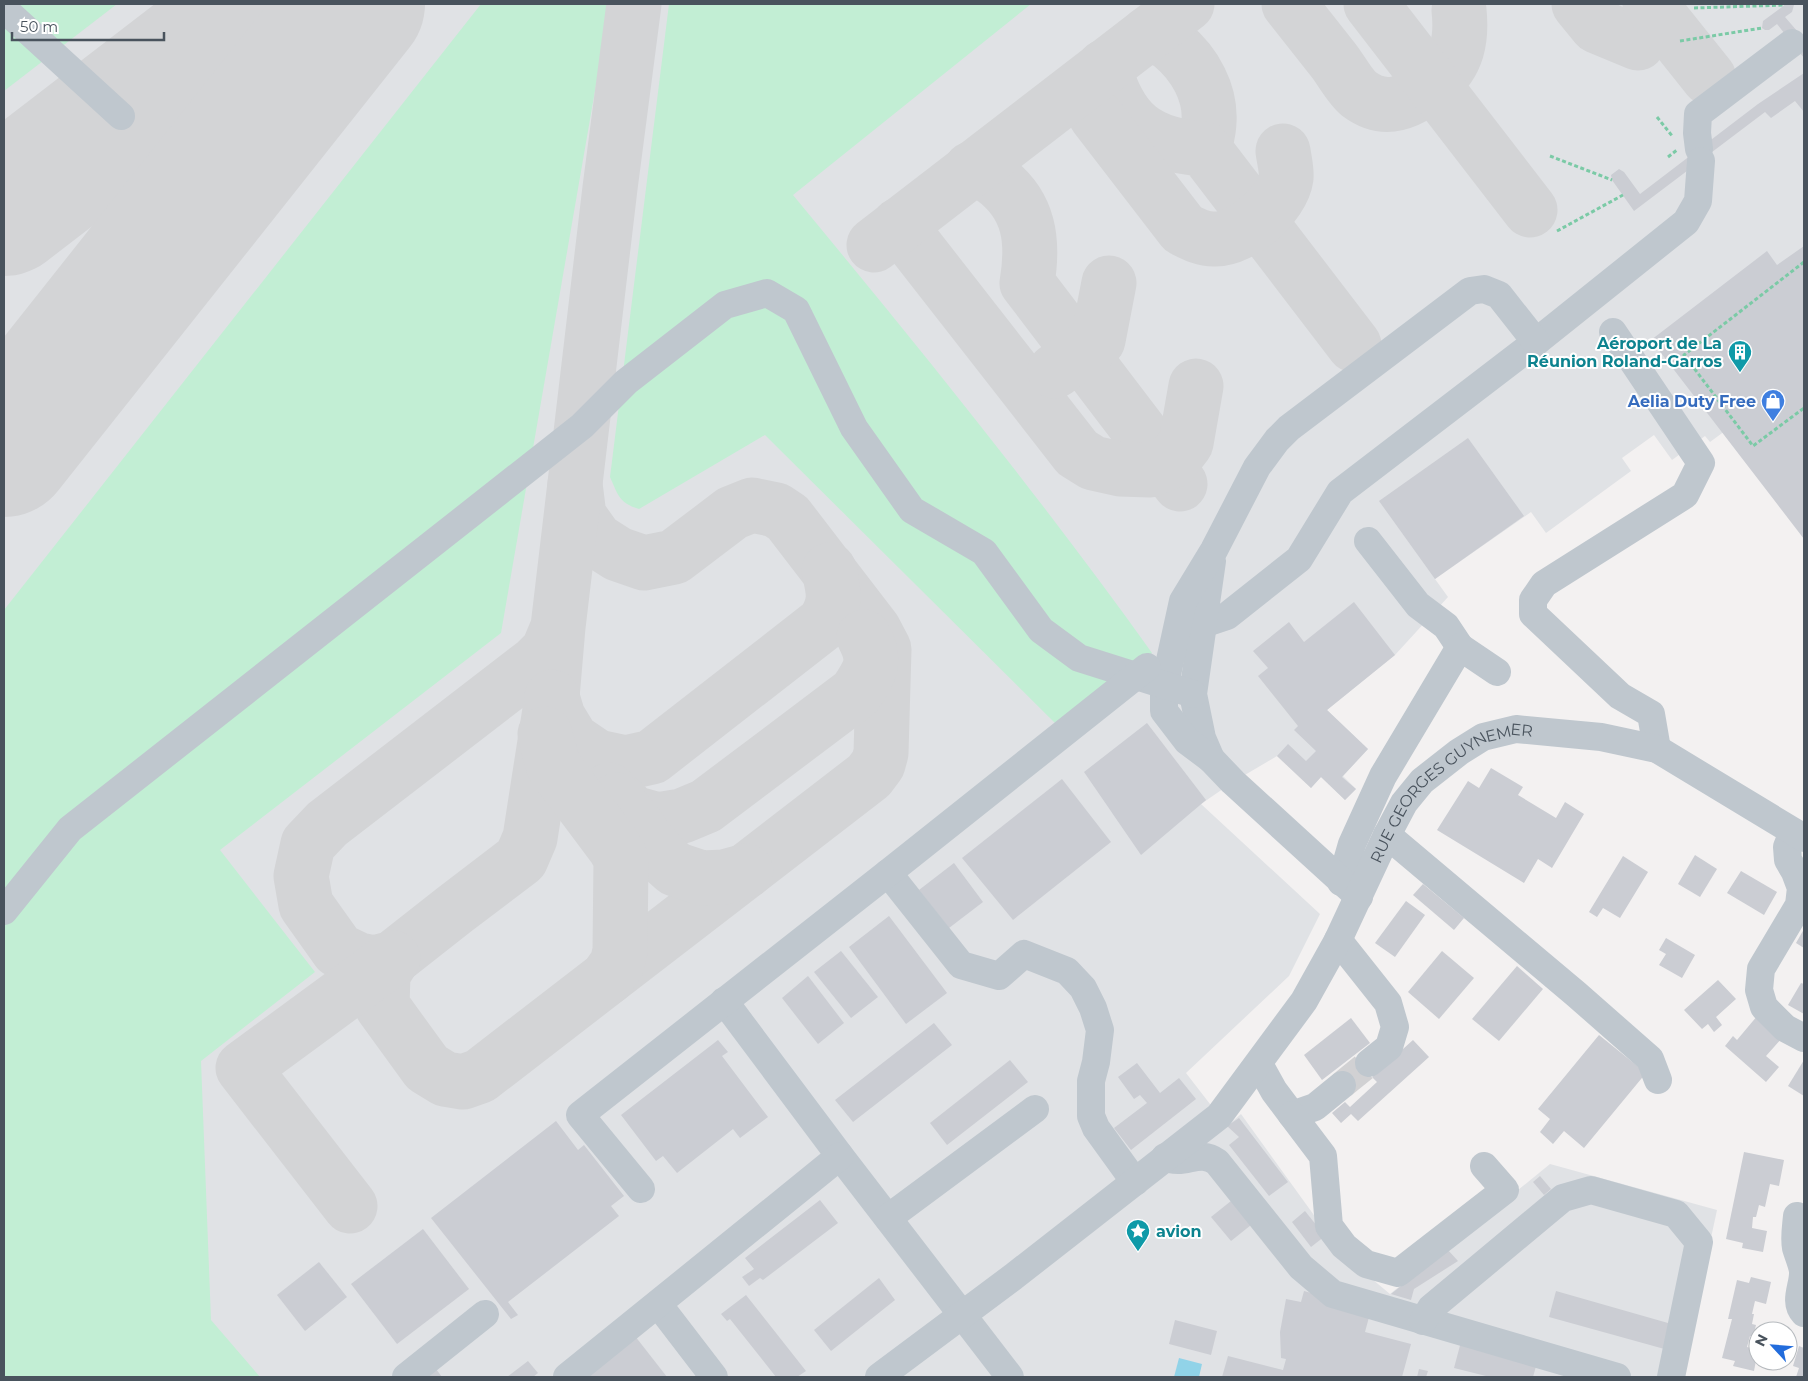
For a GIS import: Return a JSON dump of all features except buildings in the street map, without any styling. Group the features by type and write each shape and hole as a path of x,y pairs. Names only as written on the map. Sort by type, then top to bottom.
{"street":[{"path":"4,9 121,116"},
{"path":"1203,624 1227,616 1299,559 1340,492 1536,342 1686,222 1698,201 1692,150 1697,134 1698,114 1799,37"},
{"path":"1350,890 1233,782 1211,759 1187,741 1164,711 1164,685 1183,601 1214,550 1257,467 1277,440 1470,291 1484,288 1500,294 1536,342"},
{"path":"4,911 70,829 582,426 626,382 725,306 766,293 796,310 854,428 912,510 984,552 1041,630 1078,658 1193,694"},
{"path":"1613,332 1701,463 1685,495 1544,584 1532,600 1533,614 1620,696 1651,714 1657,749"},
{"path":"1368,542 1418,605 1446,626 1460,647 1497,672"},
{"path":"1211,759 1202,738 1193,694 1214,550"},
{"path":"640,1189 580,1115 1172,647"},
{"path":"1350,890 1352,844 1382,776 1460,647"},
{"name":"RUE GEORGES GUYNEMER","path":"879,1377 1013,1277 1219,1116 1304,1001 1338,940 1350,890 1387,835 1404,803 1422,781 1483,737 1516,730 1602,737 1657,749 1799,835"},
{"path":"1387,835 1569,988 1650,1059 1658,1080"},
{"path":"1799,835 1787,847 1788,860 1801,888 1799,905 1761,969 1759,990 1764,1007 1785,1028 1804,1038"},
{"path":"888,873 960,965 999,976 1024,954 1067,971 1083,988 1093,1008 1100,1030 1096,1062 1091,1082 1091,1116 1096,1128 1134,1182"},
{"path":"1338,940 1388,1003 1395,1028 1389,1047 1369,1063"},
{"path":"724,1001 840,1156 1010,1377"},
{"path":"1259,1064 1274,1091 1323,1156 1329,1226 1344,1246 1366,1264 1398,1273 1505,1190 1484,1166"},
{"path":"1292,1115 1315,1107 1342,1084"},
{"path":"888,1218 1035,1109"},
{"path":"567,1377 840,1156"},
{"path":"1165,1158 1184,1160 1209,1156 1217,1162 1301,1268 1333,1294 1424,1321 1560,1370 1617,1377"},
{"path":"1424,1321 1431,1308 1563,1198 1591,1190 1676,1214 1699,1242 1671,1377"},
{"path":"1797,1216 1795,1245 1803,1272 1799,1298 1804,1313"},
{"path":"658,1304 714,1377"},
{"path":"406,1377 485,1314"}],"path":[{"path":"1694,8 1785,5"},
{"path":"1680,41 1762,28"},
{"path":"1657,117 1692,150"},
{"path":"1550,156 1612,180"},
{"path":"1557,232 1623,195"},
{"path":"1804,262 1684,355 1753,446 1804,408"}],"shaded area":[{"name":"Aéroport de La Réunion Roland-Garros","path":"4,4 1804,4 1804,373 1710,442 1705,436 1672,460 1654,435 1622,458 1631,471 1546,533 1531,512 1435,579 1448,597 1395,655 1327,710 1368,749 1343,776 1356,789 1345,800 1321,777 1311,788 1277,756 1233,782 1201,804 1320,914 1289,976 1186,1073 1227,1126 1241,1114 1342,1254 1390,1294 1550,1164 1717,1210 1681,1377 4,1377"}],"green space":[{"path":"4,4 117,4 4,91"},
{"path":"481,4 610,4 501,633 220,850 315,972 201,1061 211,1320 260,1377 4,1377 4,610"},
{"path":"669,4 1031,4 793,195 977,421 1066,536 1152,653 1069,737 765,435 639,509 627,504 617,493 610,477"}],"water":[{"path":"1179,1358 1202,1364 1199,1377 1174,1377"}],"taxiway":[{"path":"558,627 548,651 536,663 327,824 308,844 301,876 306,905 338,950 359,960 374,963 393,958 521,859 530,838 552,697 558,627 610,188 634,4"},
{"path":"874,245 1187,4"},
{"path":"1289,4 1356,91 1379,104 1399,103 1408,100 1426,89 1442,75 1457,50 1460,31 1459,10"},
{"path":"1371,4 1530,210"},
{"path":"1579,4 1597,26 1638,43"},
{"path":"1650,4 1709,78"},
{"path":"1148,34 1172,45 1188,61 1200,80 1209,111 1204,149"},
{"path":"1104,67 1118,103 1127,117 1138,128 1166,143 1204,149 1354,345"},
{"path":"1096,116 1183,229 1207,239 1216,239 1237,233 1249,227 1269,209 1277,199 1286,178 1283,151"},
{"path":"971,169 991,176 1015,200 1022,212 1029,238 1030,253 1027,283 1180,484"},
{"path":"899,225 1077,453 1093,463 1120,469 1150,470 1172,461 1186,443 1196,386"},
{"path":"1055,371 1098,340 1109,283"},
{"path":"575,484 579,516 596,540 618,554 644,563 674,557 732,513 752,505 776,510 788,518 874,630 884,649 881,753 878,764 869,776 607,978"},
{"path":"552,697 558,717 572,740 597,757 625,763 652,757 824,623 833,603 829,570"},
{"path":"609,790 633,813 658,820 682,816 706,806 856,693 868,673 871,660 864,637"},
{"path":"393,958 383,974 382,1006 427,1068 445,1079 463,1082 480,1076 607,978 617,964 620,951 621,859 615,848 553,765 545,734"},
{"path":"617,800 658,854 675,869 702,878 724,877 746,871"},
{"path":"350,1206 243,1068 393,958"}],"runway":[{"path":"4,207 268,4"},
{"path":"4,448 356,4"}],"tunnel":[{"path":"1342,1085 1369,1063"}],"place":[{"name":"Aéroport de La Réunion Roland-Garros","path":"1740,373"},
{"name":"Aelia Duty Free","path":"1773,422"},
{"name":"avion","path":"1138,1252"}]}
